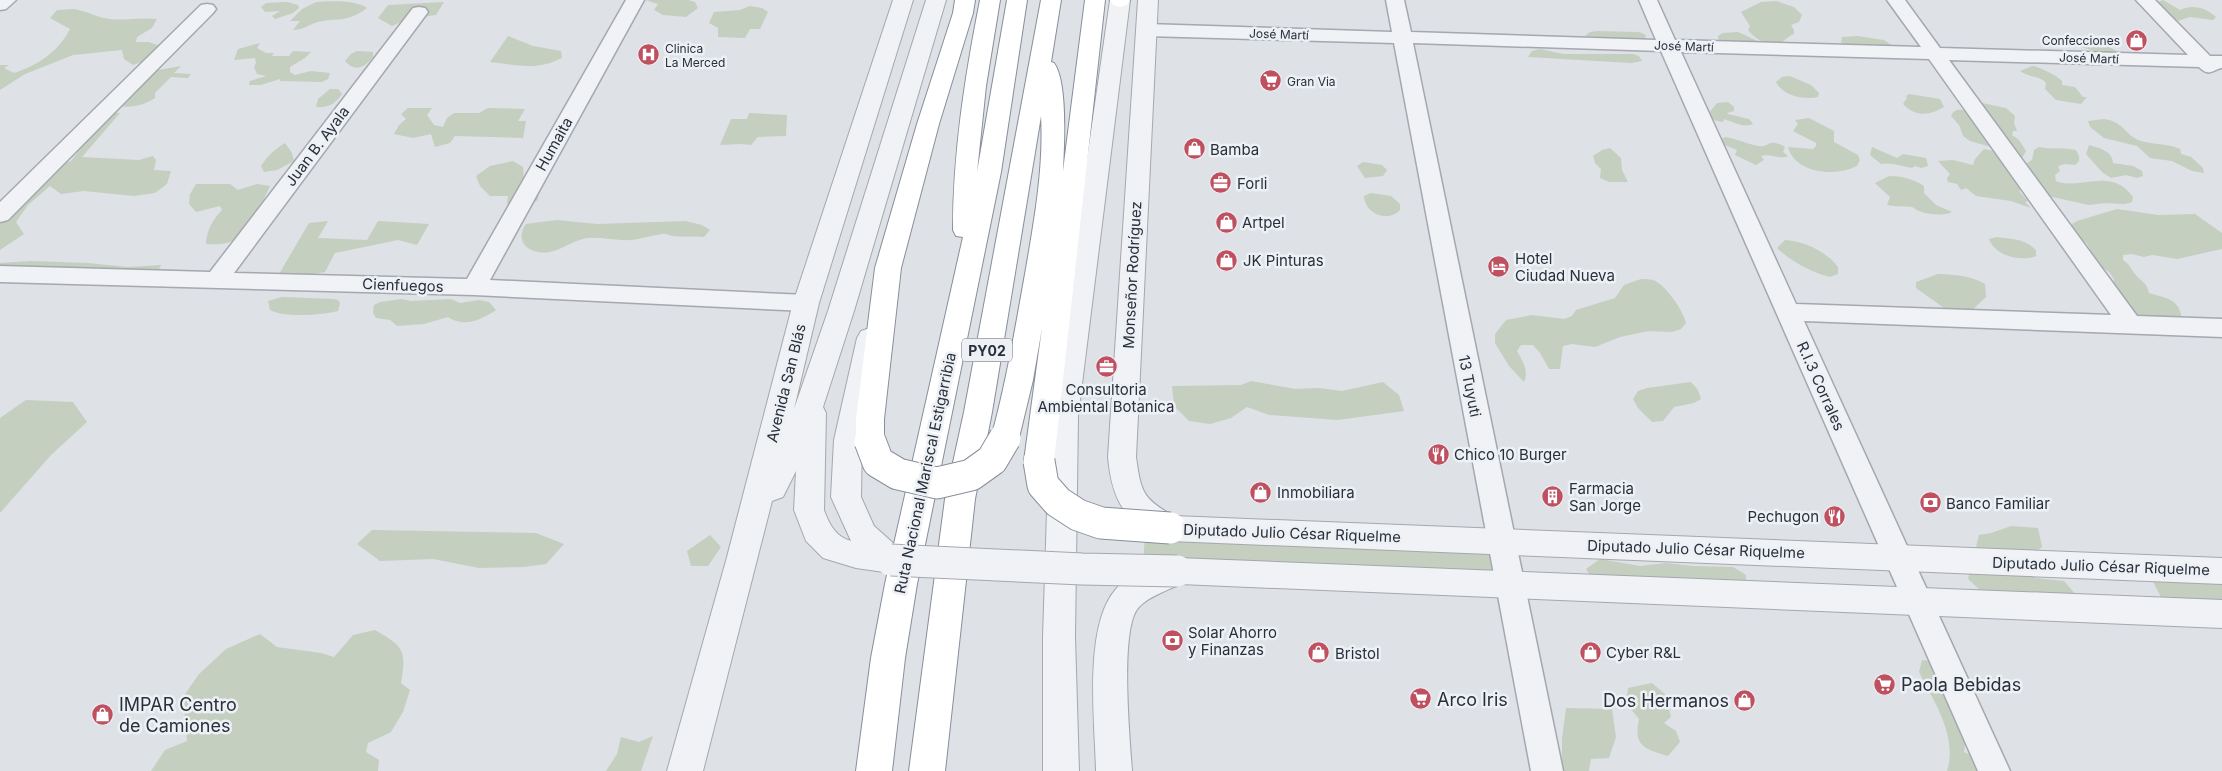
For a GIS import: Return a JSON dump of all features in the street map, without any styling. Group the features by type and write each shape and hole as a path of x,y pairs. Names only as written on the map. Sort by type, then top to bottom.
{"highway":[{"path":"965,0 963,13 928,124 888,268 870,419 870,442 878,462 898,474 936,483 971,475 992,460 1005,438 1019,386 1048,208 1052,90 1043,48"},
{"path":"967,276 964,204 966,154 972,95 990,0"},
{"name":"Ruta Nacional Mariscal Estigarribia","path":"874,771 888,658 901,584 989,172 1017,0"},
{"name":"PY02","path":"927,771 960,499 1051,0"},
{"path":"1082,0 1087,69"},
{"path":"1095,0 1039,461 1043,486 1058,502 1078,515 1102,523 1170,528"}],"street":[{"path":"0,6 7,0"},
{"name":"Humaita","path":"474,287 634,0"},
{"name":"Avenida San Blás","path":"685,771 743,557 806,303 903,0"},
{"path":"743,557 813,397 936,0"},
{"path":"1061,771 1059,637 1064,416 1120,0"},
{"name":"Monseñor Rodríguez","path":"1148,0 1122,457 1125,485 1129,497 1144,513 1170,528"},
{"name":"13 Tuyuti","path":"1395,0 1547,771"},
{"name":"R.I.3 Corrales","path":"1648,0 1994,771"},
{"path":"1896,0 2130,324"},
{"path":"2145,0 2213,62 2222,79"},
{"path":"0,215 207,9"},
{"name":"Juan B. Ayala","path":"216,280 419,12"},
{"name":"José Martí","path":"1146,30 2213,62"},
{"path":"888,268 848,440 846,497 862,534 891,560"},
{"name":"Cienfuegos","path":"0,274 474,287 806,303"},
{"path":"1788,312 2222,328"},
{"path":"813,397 809,510 817,532 834,548 856,555 891,560 1082,569 1510,584 2222,614"},
{"name":"Diputado Julio César Riquelme","path":"1170,528 2222,571"},
{"path":"1114,771 1111,680 1117,614 1128,597 1177,571"}],"green space":[{"path":"645,0 688,0 695,2 698,8 686,17 663,15 654,10 658,4"},
{"path":"2163,0 2180,10 2194,7 2208,11 2216,17 2213,20 2190,17 2178,21 2162,9 2158,2"},
{"path":"1776,1 1794,7 1802,15 1799,22 1791,25 1794,34 1780,43 1772,45 1762,42 1748,30 1750,26 1741,12 1761,2"},
{"path":"287,2 298,5 299,8 293,13 275,19 272,16 280,11 265,12 261,7 266,3"},
{"path":"316,2 350,2 367,8 352,17 323,21 302,29 293,30 300,21 290,21 302,9"},
{"path":"444,2 436,15 408,19 392,26 378,18 388,5"},
{"path":"750,6 762,8 768,12 760,29 750,29 745,38 718,37 718,28 709,23 714,12 740,10"},
{"path":"74,9 109,19 157,19 152,28 137,37 136,42 149,42 162,47 145,61 133,65 124,59 122,50 73,55 25,74 0,90 0,65 9,65 4,68 14,73 46,57 60,44 70,29 50,18 57,10"},
{"path":"1590,32 1639,32 1646,35 1645,39 1637,40 1585,36"},
{"path":"1738,32 1764,44 1719,43 1718,36 1723,33"},
{"path":"508,36 533,46 561,51 562,58 544,65 535,66 490,62"},
{"path":"1857,36 1884,40 1897,49 1847,46 1841,42 1842,37"},
{"path":"2087,42 2108,46 2125,58 2084,48 2081,44"},
{"path":"260,43 257,48 266,53 274,53 272,56 289,56 293,51 311,52 290,67 290,72 295,75 311,71 330,73 328,79 322,82 280,81 280,79 261,85 249,85 250,81 266,76 257,74 254,67 256,63 255,58 234,60 238,49"},
{"path":"1540,49 1563,54 1633,54 1639,56 1642,61 1631,63 1528,57 1532,51"},
{"path":"357,51 373,52 373,57 363,66 352,67 345,61 351,54"},
{"path":"181,66 174,73 191,74 188,78 171,77 155,93 155,98 146,103 127,107 116,106 147,72"},
{"path":"2032,66 2052,74 2062,81 2062,85 2075,87 2083,97 2087,97 2081,104 2056,100 2045,89 2046,83 2020,71"},
{"path":"1790,76 1811,85 1819,93 1818,97 1794,96 1784,91 1776,82 1782,77"},
{"path":"330,89 338,89 342,94 331,105 316,107 318,99"},
{"path":"1909,94 1940,99 1944,107 1924,114 1914,112 1903,104 1907,98 1906,96"},
{"path":"1728,102 1734,107 1734,111 1728,114 1749,119 1753,124 1742,125 1724,119 1723,122 1713,120 1709,113 1717,103"},
{"path":"1982,103 2006,108 2015,116 2014,123 2017,131 2013,131 2012,135 2019,140 2026,151 2022,158 2019,159 2024,188 2019,191 2028,201 2025,202 2031,208 2011,201 1976,196 1966,188 1961,190 1957,184 1948,182 1947,178 1950,174 1938,161 1953,160 1973,165 1975,159 1984,149 1994,151 1991,147 1970,141 1963,136 1959,125 1951,116 1952,113 1959,110 1969,112"},
{"path":"408,108 432,108 427,115 434,125 443,127 447,118 454,113 479,113 488,108 525,109 518,121 526,121 523,138 455,136 450,143 435,147 431,134 413,138 394,134 399,125 406,119 401,114"},
{"path":"109,112 120,113 82,157 139,160 153,156 156,160 154,170 171,171 167,184 155,193 134,196 84,191 61,194 50,186 28,205 16,222 24,234 0,250 0,201 19,202 55,167 71,161"},
{"path":"749,113 787,115 786,136 758,137 751,145 720,145 731,119 747,119"},
{"path":"1809,118 1834,131 1834,142 1858,155 1860,160 1857,166 1838,171 1817,171 1807,168 1792,156 1788,147 1813,149 1816,146 1816,143 1793,131 1798,124 1795,120"},
{"path":"2104,119 2116,123 2131,136 2141,141 2180,149 2181,154 2191,157 2203,168 2204,173 2192,171 2172,161 2150,158 2137,146 2104,138 2090,127 2088,121"},
{"path":"1726,137 1758,146 1772,143 1779,144 1785,147 1783,152 1788,156 1761,156 1764,160 1756,165 1735,155 1737,150 1722,144 1721,139"},
{"path":"285,143 292,153 294,161 277,170 264,172 261,166 263,162"},
{"path":"2089,145 2108,153 2113,163 2133,166 2142,171 2143,176 2137,178 2126,175 2111,178 2102,172 2086,154"},
{"path":"1872,147 1897,158 1903,154 1926,158 1928,166 1921,168 1915,166 1912,168 1893,164 1881,164 1870,155"},
{"path":"2039,147 2076,150 2079,156 2079,161 2075,165 2065,164 2058,166 2060,171 2055,175 2056,181 2075,183 2106,181 2115,183 2124,188 2133,197 2132,202 2125,204 2105,203 2089,205 2048,196 2027,168 2027,163 2032,160 2034,150"},
{"path":"1610,148 1621,158 1622,170 1628,182 1609,182 1600,178 1601,169 1595,163 1593,156 1602,150"},
{"path":"513,161 523,167 524,181 539,185 538,200 523,209 507,204 508,196 490,196 480,186 476,176 490,166"},
{"path":"1363,162 1382,165 1387,170 1383,176 1365,178 1357,166"},
{"path":"1889,176 1907,178 1924,186 1924,193 1936,205 1952,212 1931,214 1918,211 1912,207 1887,205 1890,197 1875,183"},
{"path":"196,184 230,184 238,190 257,184 270,186 255,214 236,239 222,244 206,244 209,230 222,210 220,206 196,212 189,204 190,194"},
{"path":"1371,193 1391,196 1400,204 1400,210 1389,216 1378,215 1368,208 1365,202 1364,196"},
{"path":"2117,209 2158,215 2195,214 2222,233 2222,249 2177,259 2152,255 2144,257 2132,254 2123,255 2123,260 2145,284 2149,293 2169,299 2177,305 2182,316 2183,325 2141,321 2113,285 2114,279 2109,272 2099,265 2087,244 2073,231 2072,224 2077,221"},
{"path":"557,220 597,224 685,221 702,225 710,230 704,237 663,234 632,240 589,238 545,253 528,248 525,245 522,233 526,224"},
{"path":"328,221 318,238 367,240 378,221 429,224 417,245 398,240 335,253 325,272 303,276 279,274 309,223"},
{"path":"1997,237 2018,240 2032,246 2036,250 2036,256 2016,258 2002,253 1992,245 1989,239"},
{"path":"1785,240 1800,243 1821,252 1838,267 1838,274 1830,277 1795,262 1777,248"},
{"path":"31,261 88,263 128,267 161,265 155,278 0,274 0,263"},
{"path":"1938,274 1962,276 1979,281 1985,284 1986,297 1971,311 1947,310 1916,288 1916,282"},
{"path":"1641,279 1658,282 1668,292 1686,323 1681,329 1672,332 1649,331 1620,337 1595,347 1572,344 1563,346 1560,369 1549,369 1533,345 1521,345 1517,351 1526,370 1524,382 1509,366 1495,343 1495,334 1506,320 1532,315 1564,319 1572,316 1576,310 1615,298 1624,285"},
{"path":"282,297 334,299 340,303 338,311 323,314 294,315 276,313 270,310 268,301"},
{"path":"401,299 411,301 451,299 460,303 479,300 489,302 496,310 478,320 466,322 460,322 448,317 424,324 397,326 390,320 376,318 373,313 374,305 380,302"},
{"path":"1251,381 1296,389 1319,388 1342,391 1383,382 1399,395 1404,411 1338,420 1269,415 1247,407 1231,418 1210,424 1189,421 1174,406 1172,386 1241,385"},
{"path":"1691,382 1698,390 1701,399 1694,403 1674,407 1663,421 1652,422 1638,408 1633,399 1638,391 1647,388"},
{"path":"26,400 73,402 87,422 51,455 0,513 0,418"},
{"path":"2011,526 2038,528 2042,547 2027,558 2035,578 2064,581 2083,603 2083,623 2053,621 1992,601 1968,579 1979,535"},
{"path":"372,530 536,533 564,544 546,564 523,567 479,568 433,559 380,561 357,544"},
{"path":"710,535 721,547 708,566 691,566 687,551"},
{"path":"1145,535 1496,546 1502,577 1143,564"},
{"path":"1600,559 1640,566 1666,563 1733,567 1746,575 1746,587 1593,580 1586,569"},
{"path":"2151,578 2222,583 2222,616 2163,601"},
{"path":"375,630 392,640 401,650 403,672 401,683 410,690 403,712 391,732 368,743 366,752 379,760 378,771 151,771 165,750 187,741 183,697 199,674 226,649 260,634 277,647 321,653 334,657 353,635"},
{"path":"1922,660 1934,661 1982,744 1965,744 1964,752 1991,765 1994,771 1947,771 1950,758 1947,732 1937,707 1919,672"},
{"path":"1652,683 1666,695 1671,717 1664,723 1676,731 1680,742 1668,756 1647,749 1639,741 1639,719 1626,703 1628,688"},
{"path":"1566,708 1612,709 1616,737 1609,758 1591,759 1589,771 1562,771 1562,739"},
{"path":"653,736 641,771 606,771 617,754 621,737 639,742"}],"place":[{"name":"Confecciones","path":"2136,40"},
{"name":"Clinica La Merced","path":"649,55"},
{"name":"Gran Via","path":"1271,81"},
{"name":"Bamba","path":"1194,149"},
{"name":"Forli","path":"1221,183"},
{"name":"Artpel","path":"1226,222"},
{"name":"JK Pinturas","path":"1227,260"},
{"name":"Hotel Ciudad Nueva","path":"1499,267"},
{"name":"Consultoria Ambiental Botanica","path":"1106,366"},
{"name":"Chico 10 Burger","path":"1438,454"},
{"name":"Inmobiliara","path":"1261,492"},
{"name":"Farmacia San Jorge","path":"1553,497"},
{"name":"Banco Familiar","path":"1930,503"},
{"name":"Pechugon","path":"1835,516"},
{"name":"Solar Ahorro y Finanzas","path":"1172,641"},
{"name":"Cyber R&L","path":"1590,652"},
{"name":"Bristol","path":"1319,653"},
{"name":"Paola Bebidas","path":"1885,684"},
{"name":"Arco Iris","path":"1421,699"},
{"name":"Dos Hermanos","path":"1745,700"},
{"name":"IMPAR Centro de Camiones","path":"103,714"}]}
